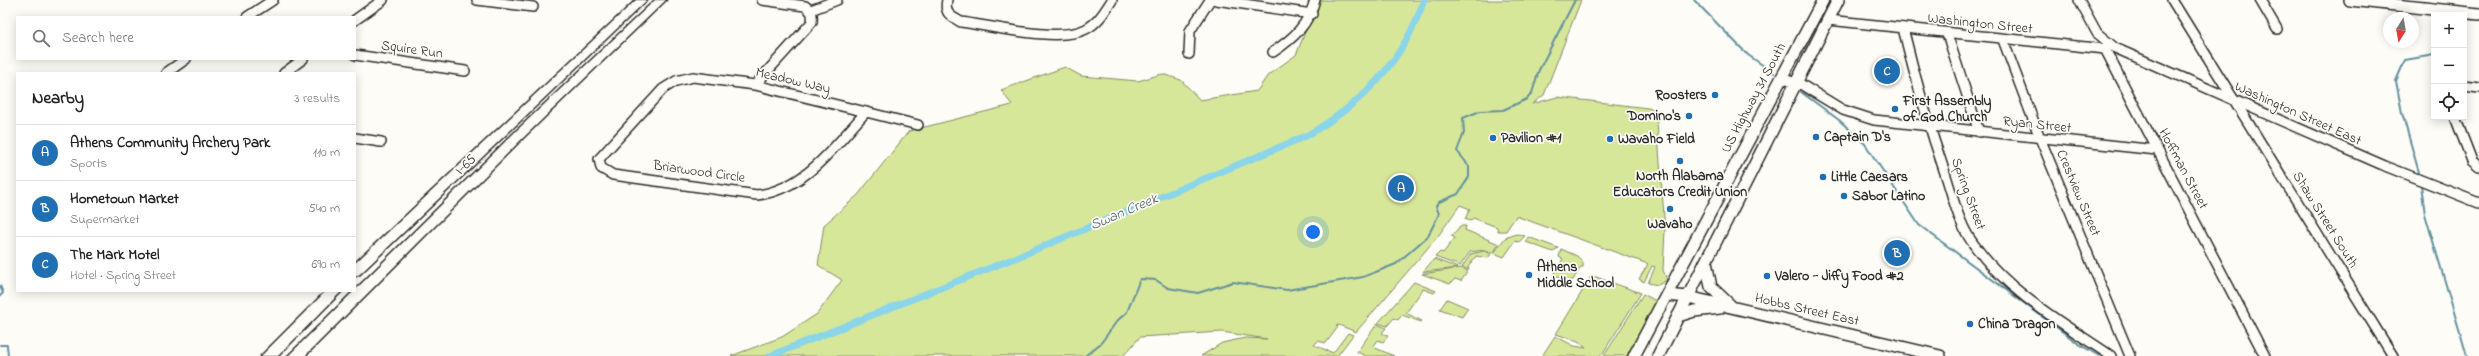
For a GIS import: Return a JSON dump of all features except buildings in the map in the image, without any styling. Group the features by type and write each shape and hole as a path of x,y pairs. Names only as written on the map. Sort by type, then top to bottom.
{"highway":[{"path":"356,270 642,0"},
{"name":"I-65","path":"296,356 510,144 660,0"},
{"path":"269,356 334,292"}],"main road":[{"name":"US Highway 31 South","path":"1634,356 1823,0"},
{"path":"1658,356 1838,0"},
{"path":"2350,0 2478,16"},
{"path":"1706,262 1707,282 1717,295 1734,308"},
{"name":"Hobbs Street East","path":"1667,295 1688,297 1940,356"},
{"path":"1678,316 1712,308 1734,308"}],"street":[{"path":"249,16 273,0"},
{"path":"356,19 383,0"},
{"path":"477,0 534,7"},
{"path":"755,85 812,22 813,16 811,10 805,6 762,0"},
{"path":"811,10 836,0"},
{"path":"947,0 945,8 948,15 961,22 1060,36 1075,35 1088,30 1097,23 1112,0"},
{"path":"1189,54 1190,31 1210,0"},
{"path":"1216,0 1312,14"},
{"path":"1273,52 1299,35 1312,14 1315,0"},
{"name":"Hoffman Street","path":"2079,0 2106,46 2157,150 2265,356"},
{"name":"Shaw Street South","path":"2172,0 2393,356"},
{"path":"2260,0 2278,29"},
{"name":"Washington Street","path":"1828,20 2003,40 2106,46"},
{"name":"Spring Street","path":"1903,28 1929,126 1963,228 1969,239 2009,280 2060,321 2111,356"},
{"path":"1948,34 1979,132"},
{"name":"Crestview Street","path":"2003,40 2040,138 2130,356"},
{"name":"Washington Street East","path":"2106,46 2233,99 2385,166 2479,203"},
{"name":"Squire Run","path":"356,55 465,71"},
{"path":"167,72 185,60"},
{"path":"285,72 302,60"},
{"name":"Meadow Way","path":"663,89 676,81 692,77 755,85 918,125"},
{"name":"Ryan Street","path":"1781,78 1796,83 1858,117 1979,132 2157,150"},
{"path":"2467,86 2479,88"},
{"name":"Briarwood Circle","path":"663,89 606,149 599,159 601,168 613,174 757,195 776,193 793,186 804,177 866,112"},
{"path":"2456,120 2472,160 2479,167"},
{"path":"356,138 381,142"}],"green space":[{"path":"1318,0 1581,0 1544,95 1532,104 1557,97 1656,109 1665,230 1663,270 1667,280 1658,285 1648,283 1655,267 1652,266 1644,282 1639,279 1648,264 1516,216 1506,231 1498,231 1497,227 1473,218 1470,221 1465,219 1470,209 1460,205 1438,236 1356,332 1339,325 1336,326 1338,327 1326,343 1318,341 1314,345 1333,353 1348,333 1353,335 1337,356 1201,356 1222,343 1245,338 1267,339 1222,332 1140,337 1123,356 731,356 782,337 817,314 842,280 818,265 824,225 858,195 909,131 1012,105 1001,90 1065,67 1081,76 1138,81 1162,74 1181,80 1200,100 1257,91 1268,75 1296,55"},
{"path":"1460,226 1466,226 1465,230 1499,244 1493,253 1484,250 1470,252 1460,266 1435,257 1440,252 1443,253 1455,238 1450,235 1452,236"},
{"path":"1517,234 1525,236 1519,242 1515,241 1504,257 1494,253 1505,238"},
{"path":"1528,237 1558,248 1553,252 1526,242"},
{"path":"1561,249 1577,256 1583,262 1583,267 1581,267 1573,280 1567,281 1553,275 1563,259 1559,257"},
{"path":"1484,251 1491,254 1488,258 1476,256 1468,267 1469,270 1462,267 1471,254"},
{"path":"1434,259 1458,268 1423,272"},
{"path":"1461,268 1468,271 1461,281 1455,279 1450,284 1422,274"},
{"path":"1591,277 1596,277 1641,293 1601,356 1542,356 1555,336 1574,346 1586,348 1578,341 1556,334"},
{"path":"1414,282 1436,291 1434,293 1423,289 1406,313 1422,321 1421,322 1402,315 1398,320 1394,318 1387,326 1378,323"},
{"path":"1643,294 1656,301 1630,356 1604,356"},
{"path":"1447,299 1468,308 1462,317 1440,309"},
{"path":"1377,324 1386,328 1382,333 1388,336 1383,342 1378,340 1373,347 1394,356 1366,356 1357,352"}],"waterway":[{"name":"Swan Creek","path":"770,356 1025,254 1306,136 1345,110 1378,79 1405,43 1424,0"},
{"path":"1085,356 1101,343 1117,321 1127,312 1140,279 1156,280 1168,288 1198,293 1233,282 1287,290 1363,277 1396,264 1428,236 1439,214 1436,206 1439,202 1458,194 1469,177 1469,166 1457,151 1464,133 1463,118 1480,111 1503,110 1527,99 1532,93 1539,70 1575,0"},
{"path":"1694,0 1748,55 1774,73"},
{"path":"2420,176 2402,113 2396,81 2405,60 2431,56"},
{"path":"1801,92 1839,120 1865,144 1919,225 2079,344 2099,356"},
{"path":"2421,185 2425,214 2467,356"},
{"path":"0,286 3,293 0,296"},
{"path":"0,345 7,345 8,356"}],"place":[{"name":"The Mark Motel","path":"1887,71"},
{"name":"Roosters","path":"1715,95"},
{"name":"First Assembly of God Church","path":"1895,109"},
{"name":"Domino's","path":"1689,116"},
{"name":"Captain D's","path":"1816,137"},
{"name":"Pavilion #1","path":"1493,138"},
{"name":"Wavaho Field","path":"1610,139"},
{"name":"North Alabama Educators Credit Union","path":"1680,161"},
{"name":"Little Caesars","path":"1823,177"},
{"name":"Athens Community Archery Park","path":"1401,188"},
{"name":"Sabor Latino","path":"1844,196"},
{"name":"Wavaho","path":"1670,209"},
{"name":"Hometown Market","path":"1897,253"},
{"name":"Athens Middle School","path":"1529,275"},
{"name":"Valero - Jiffy Food #2","path":"1767,276"},
{"name":"China Dragon","path":"1970,324"}]}
